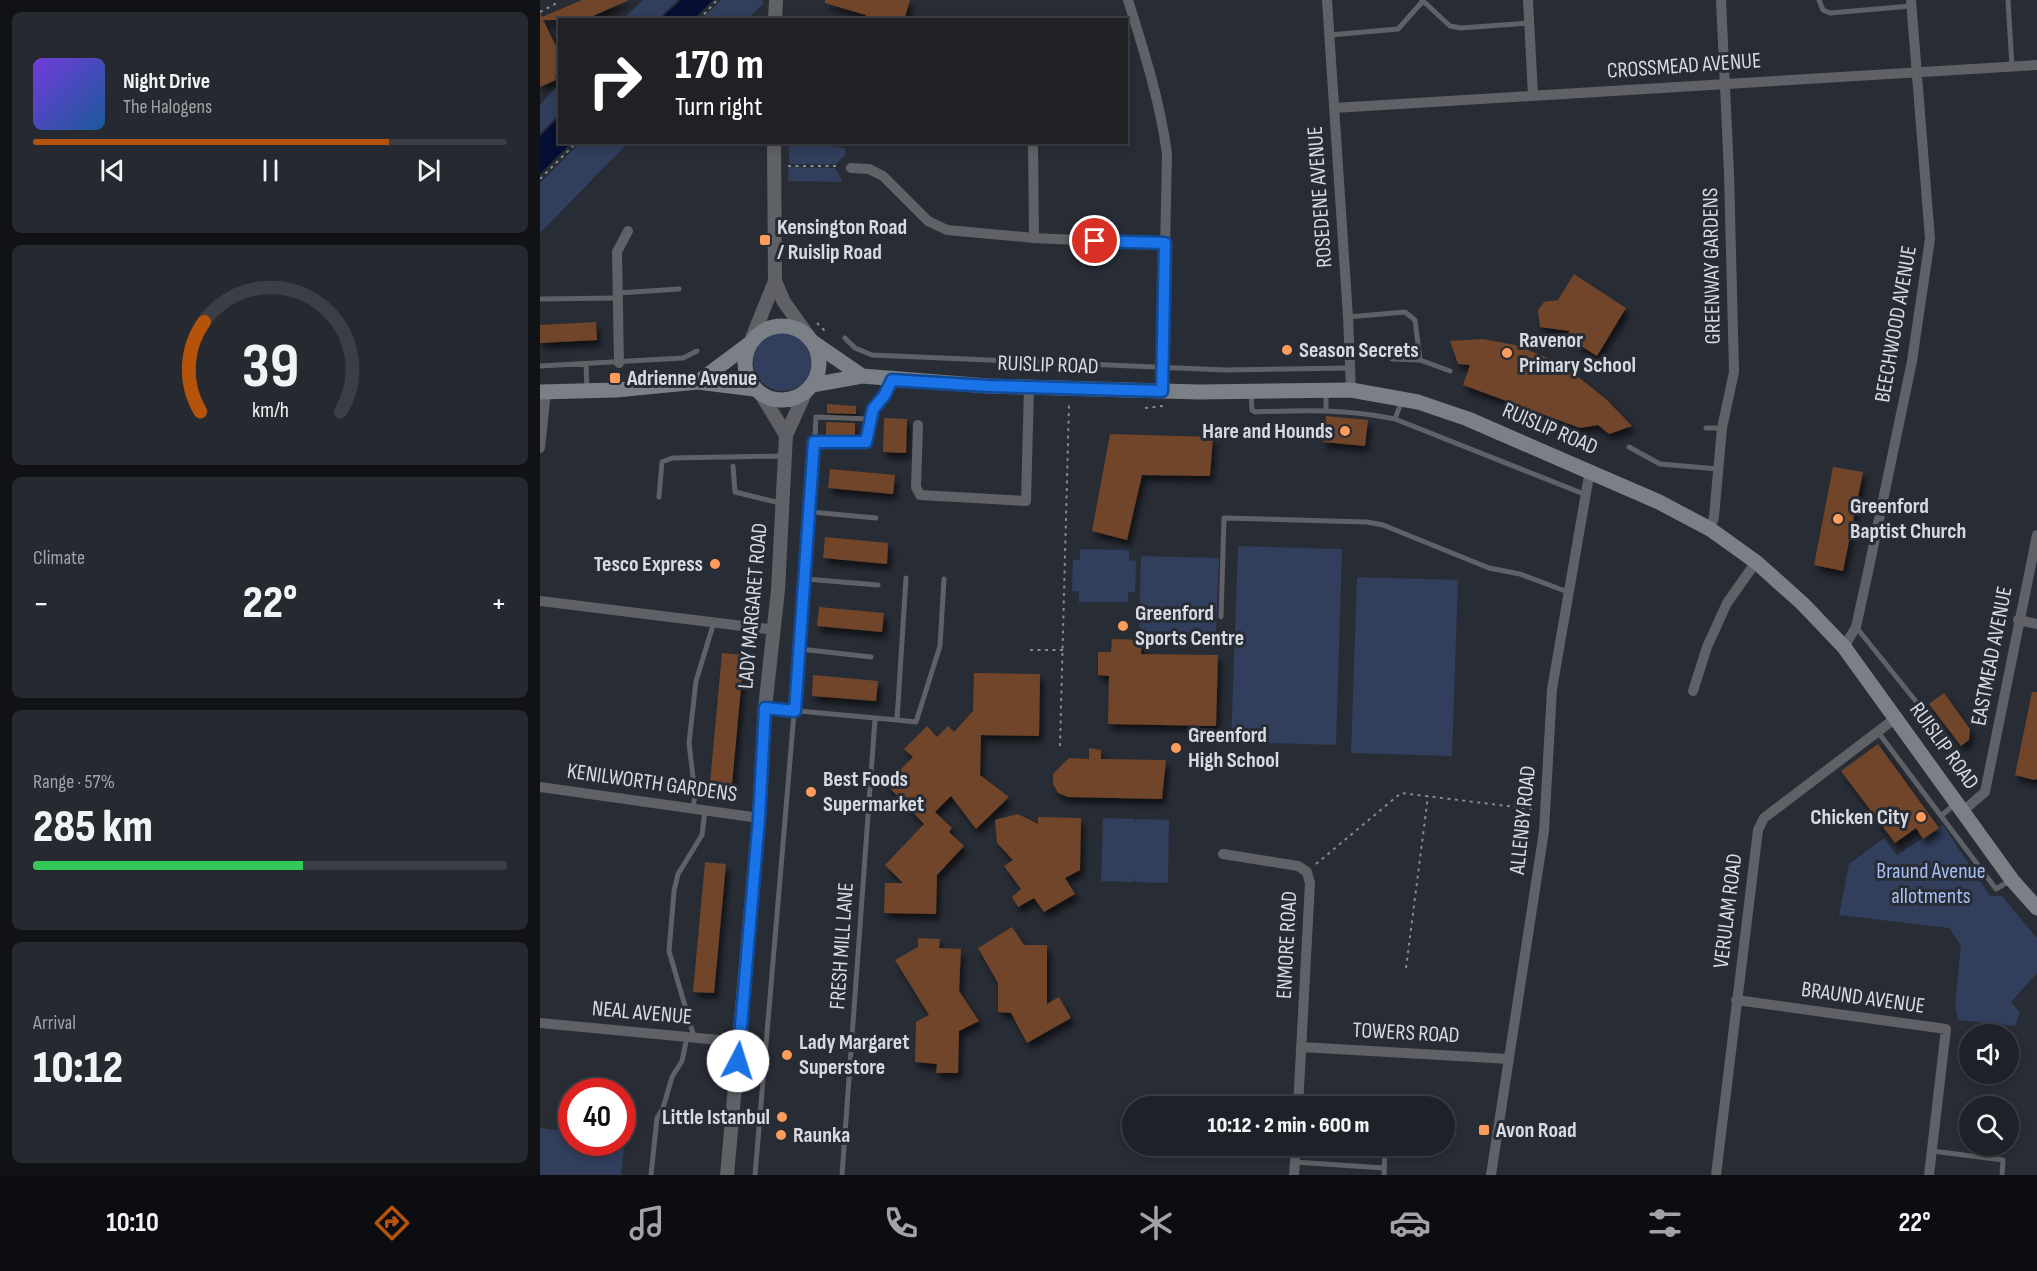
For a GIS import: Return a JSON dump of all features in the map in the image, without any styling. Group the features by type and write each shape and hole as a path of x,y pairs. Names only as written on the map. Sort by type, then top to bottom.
{"main road":[{"path":"543,392 587,391 698,382 758,391 786,400 809,388 819,363 810,338 793,327 779,326 768,328 698,382"},
{"name":"RUISLIP ROAD","path":"810,338 862,376"},
{"path":"751,341 744,364 758,391"},
{"name":"RUISLIP ROAD","path":"809,388 862,376 988,392 1029,387 1251,392 1351,390 1403,399 1468,419 1590,470 1710,529 1755,562 1802,603 1844,647 1897,717 2012,880 2037,908"}],"street":[{"path":"775,18 776,0"},
{"path":"1128,0 1162,117 1167,154 1162,391"},
{"name":"ROSEDENE AVENUE","path":"1327,0 1351,390"},
{"path":"1528,0 1533,95"},
{"name":"GREENWAY GARDENS","path":"1710,529 1714,517 1720,470 1722,428 1734,372 1720,0"},
{"name":"BEECHWOOD AVENUE","path":"1844,647 1856,627 1912,361 1930,239 1911,3"},
{"name":"CROSSMEAD AVENUE","path":"1334,108 2037,65"},
{"path":"751,341 775,281 774,144"},
{"path":"1033,144 1034,238"},
{"path":"851,168 869,169 883,176 928,220 947,230 1034,238 1165,243"},
{"path":"619,363 617,252 628,231"},
{"path":"775,281 784,302 810,338"},
{"path":"918,425 916,487 920,495 1026,501 1029,387"},
{"name":"LADY MARGARET ROAD","path":"727,1175 759,818 765,708 775,630 786,435 809,388"},
{"path":"758,391 786,435"},
{"path":"540,447 543,392"},
{"name":"ALLENBY ROAD","path":"1491,1175 1546,810 1552,689 1584,494 1590,470"},
{"name":"EASTMEAD AVENUE","path":"1960,807 1985,792 2037,535"},
{"path":"1693,691 1707,647 1726,603 1755,562"},
{"path":"540,601 775,630"},
{"path":"2018,620 2037,624"},
{"name":"VERULAM ROAD","path":"1716,1175 1758,830 1764,818 1897,717"},
{"name":"KENILWORTH GARDENS","path":"540,787 759,818"},
{"name":"ENMORE ROAD","path":"1223,854 1299,866 1307,872 1310,883 1299,1096"},
{"name":"BRAUND AVENUE","path":"1736,1000 1946,1029 1929,1175"},
{"name":"NEAL AVENUE","path":"540,1023 740,1042"},
{"name":"TOWERS ROAD","path":"1301,1047 1509,1059"},
{"path":"1294,1175 1295,1156"}],"lane":[{"path":"1819,0 1823,10 1830,13 1911,3"},
{"path":"2008,0 2012,67"},
{"path":"1330,35 1398,30 1422,1 1450,26 1461,28 1529,23"},
{"path":"540,299 618,296 679,289"},
{"path":"1348,317 1405,312 1415,320 1420,360"},
{"path":"845,338 855,348 872,355 1225,370 1349,368"},
{"path":"540,366 683,358 697,351"},
{"path":"1392,359 1420,360 1450,371"},
{"path":"586,364 587,391"},
{"path":"814,442 862,444 868,440 873,409 884,396 892,380"},
{"path":"1326,390 1326,410"},
{"path":"1251,392 1252,410 1255,412 1326,410 1361,412 1395,419 1584,494"},
{"path":"1395,419 1403,399"},
{"path":"754,1175 806,579 816,417 871,419"},
{"path":"1706,428 1722,428"},
{"path":"1629,447 1660,464 1720,470"},
{"path":"659,497 660,468 662,462 672,458 785,456"},
{"path":"733,466 735,492 782,504"},
{"path":"811,512 876,518"},
{"path":"1221,617 1224,518 1367,522 1383,525 1489,568 1520,574 1568,591"},
{"path":"897,720 906,578"},
{"path":"806,579 878,585"},
{"path":"765,708 916,722 940,646 944,579"},
{"path":"693,808 695,794 689,742 696,681 714,622"},
{"path":"1856,627 1948,741"},
{"path":"800,650 871,657"},
{"name":"FRESH MILL LANE","path":"842,1175 875,719"},
{"path":"1878,732 1996,889 2012,880"},
{"path":"1941,816 1960,807"},
{"path":"651,1175 657,1118 690,1037 669,951 674,891 678,874 702,835 705,810"},
{"path":"740,1042 765,1045"},
{"path":"1932,1151 2003,1160 2002,1175"},
{"path":"1295,1162 1384,1172 1385,1156"}],"path":[{"path":"540,12 555,4 556,0"},
{"path":"701,18 717,0"},
{"path":"540,179 575,144"},
{"path":"792,166 839,166"},
{"path":"1060,746 1069,403"},
{"path":"1030,650 1063,650"},
{"path":"1307,872 1401,793 1546,810"},
{"path":"1406,968 1428,796"}],"green space":[{"path":"643,0 678,0 659,18 624,18"},
{"path":"721,0 763,0 763,4 748,18 703,18"},
{"path":"558,84 558,115 540,133 540,105"},
{"path":"579,144 627,144 540,233 540,183"},
{"path":"789,144 817,144 845,148 845,155 836,164 789,164"},
{"path":"789,167 835,168 842,182 788,181"},
{"path":"777,331 789,331 800,336 808,344 813,361 811,373 800,386 789,391 777,391 766,386 758,378 753,367 753,355 758,344 766,336"},
{"path":"1238,546 1342,549 1336,745 1231,742"},
{"path":"1080,549 1129,550 1129,560 1136,561 1135,592 1128,592 1128,602 1079,602 1079,591 1072,591 1073,560 1080,560"},
{"path":"1141,556 1219,558 1216,634 1139,632"},
{"path":"1357,577 1458,580 1452,756 1351,753"},
{"path":"1103,818 1135,819 1135,823 1137,819 1169,820 1168,883 1135,882 1135,877 1133,882 1101,881"},
{"name":"Braund Avenue allotments","path":"1943,825 1990,896 2002,896 2037,938 2037,973 2011,1002 2020,1013 2016,1024 1958,1020 1955,1005 1961,945 1949,928 1839,915 1849,864 1884,838 1897,855"},
{"path":"540,1128 558,1130 558,1156 623,1156 621,1175 540,1175"}],"shaded area":[{"path":"681,0 713,0 695,18 661,18"},
{"path":"558,118 558,144 570,144 540,174 540,136"}],"building":[{"path":"582,0 629,0 588,18 543,20 558,50 558,75 555,76 556,80 540,87 540,12 542,17"},
{"path":"825,0 910,0 905,18 865,18 866,15 825,3"},
{"name":"Ravenor Primary School","path":"1574,274 1626,308 1597,356 1565,336 1570,331 1540,327 1538,310 1544,302 1558,300"},
{"path":"596,322 597,340 540,343 540,325"},
{"path":"1483,339 1515,345 1548,358 1576,375 1607,400 1632,426 1609,434 1598,425 1580,428 1463,385 1470,365 1458,364 1450,341"},
{"path":"827,404 856,406 856,414 827,413"},
{"name":"Hare and Hounds","path":"1326,416 1368,420 1365,446 1323,442"},
{"path":"884,418 907,419 906,453 883,452"},
{"path":"826,422 855,423 855,437 826,436"},
{"path":"1110,434 1213,437 1210,476 1142,475 1127,540 1092,531"},
{"name":"Greenford Baptist Church","path":"1833,467 1863,472 1843,571 1814,565"},
{"path":"830,469 895,475 893,494 828,488"},
{"path":"825,537 888,543 887,564 823,558"},
{"path":"819,607 884,613 882,632 817,626"},
{"path":"1112,639 1142,640 1141,654 1218,655 1216,726 1108,724 1109,676 1098,675 1098,652 1111,652"},
{"path":"722,653 744,655 732,784 710,782"},
{"path":"974,673 1040,674 1039,736 981,735 980,775 1009,797 976,829 951,796 935,812 952,828 949,832 964,846 937,875 936,914 884,913 885,883 903,883 885,865 924,824 886,784 913,757 904,749 927,726 937,737 948,726 954,732 973,711"},
{"path":"813,675 878,681 876,701 812,696"},
{"path":"2032,692 2037,692 2037,779 2034,780 2015,775"},
{"path":"1944,693 1970,729 1969,740 1961,746 1929,704"},
{"path":"1878,744 1939,828 1923,839 1916,828 1895,843 1841,771"},
{"path":"1089,748 1101,750 1101,759 1166,760 1162,799 1068,797 1058,793 1053,784 1053,774 1069,758 1089,759"},
{"path":"1018,814 1038,824 1038,817 1081,818 1080,870 1065,878 1075,894 1044,912 1034,898 1018,907 1012,897 1021,889 1004,866 1013,860 997,843 995,820"},
{"path":"705,862 726,864 714,993 693,992"},
{"path":"1012,927 1024,945 1047,945 1047,1004 1059,997 1071,1018 1027,1043 1011,1013 998,1012 998,983 978,948"},
{"path":"918,938 940,939 939,948 961,949 959,991 979,1021 959,1031 958,1073 936,1073 937,1064 915,1062 916,1022 929,1015 895,960 918,947"}],"place":[{"name":"Kensington Road / Ruislip Road","path":"765,240"},
{"name":"Season Secrets","path":"1287,350"},
{"name":"Ravenor Primary School","path":"1507,353"},
{"name":"Adrienne Avenue","path":"615,378"},
{"name":"Hare and Hounds","path":"1345,431"},
{"name":"Greenford Baptist Church","path":"1838,519"},
{"name":"Tesco Express","path":"715,564"},
{"name":"Greenford Sports Centre","path":"1123,626"},
{"name":"Greenford High School","path":"1176,748"},
{"name":"Best Foods Supermarket","path":"811,792"},
{"name":"Chicken City","path":"1921,817"},
{"name":"Lady Margaret Superstore","path":"787,1055"},
{"name":"Little Istanbul","path":"782,1117"},
{"name":"Avon Road","path":"1484,1130"},
{"name":"Raunka","path":"781,1135"}],"route":[{"path":"738,1061 759,818 765,708 795,711 811,512 814,442 862,444 866,442 873,409 884,396 892,380 988,386 1162,391 1165,243 1095,241"}]}
